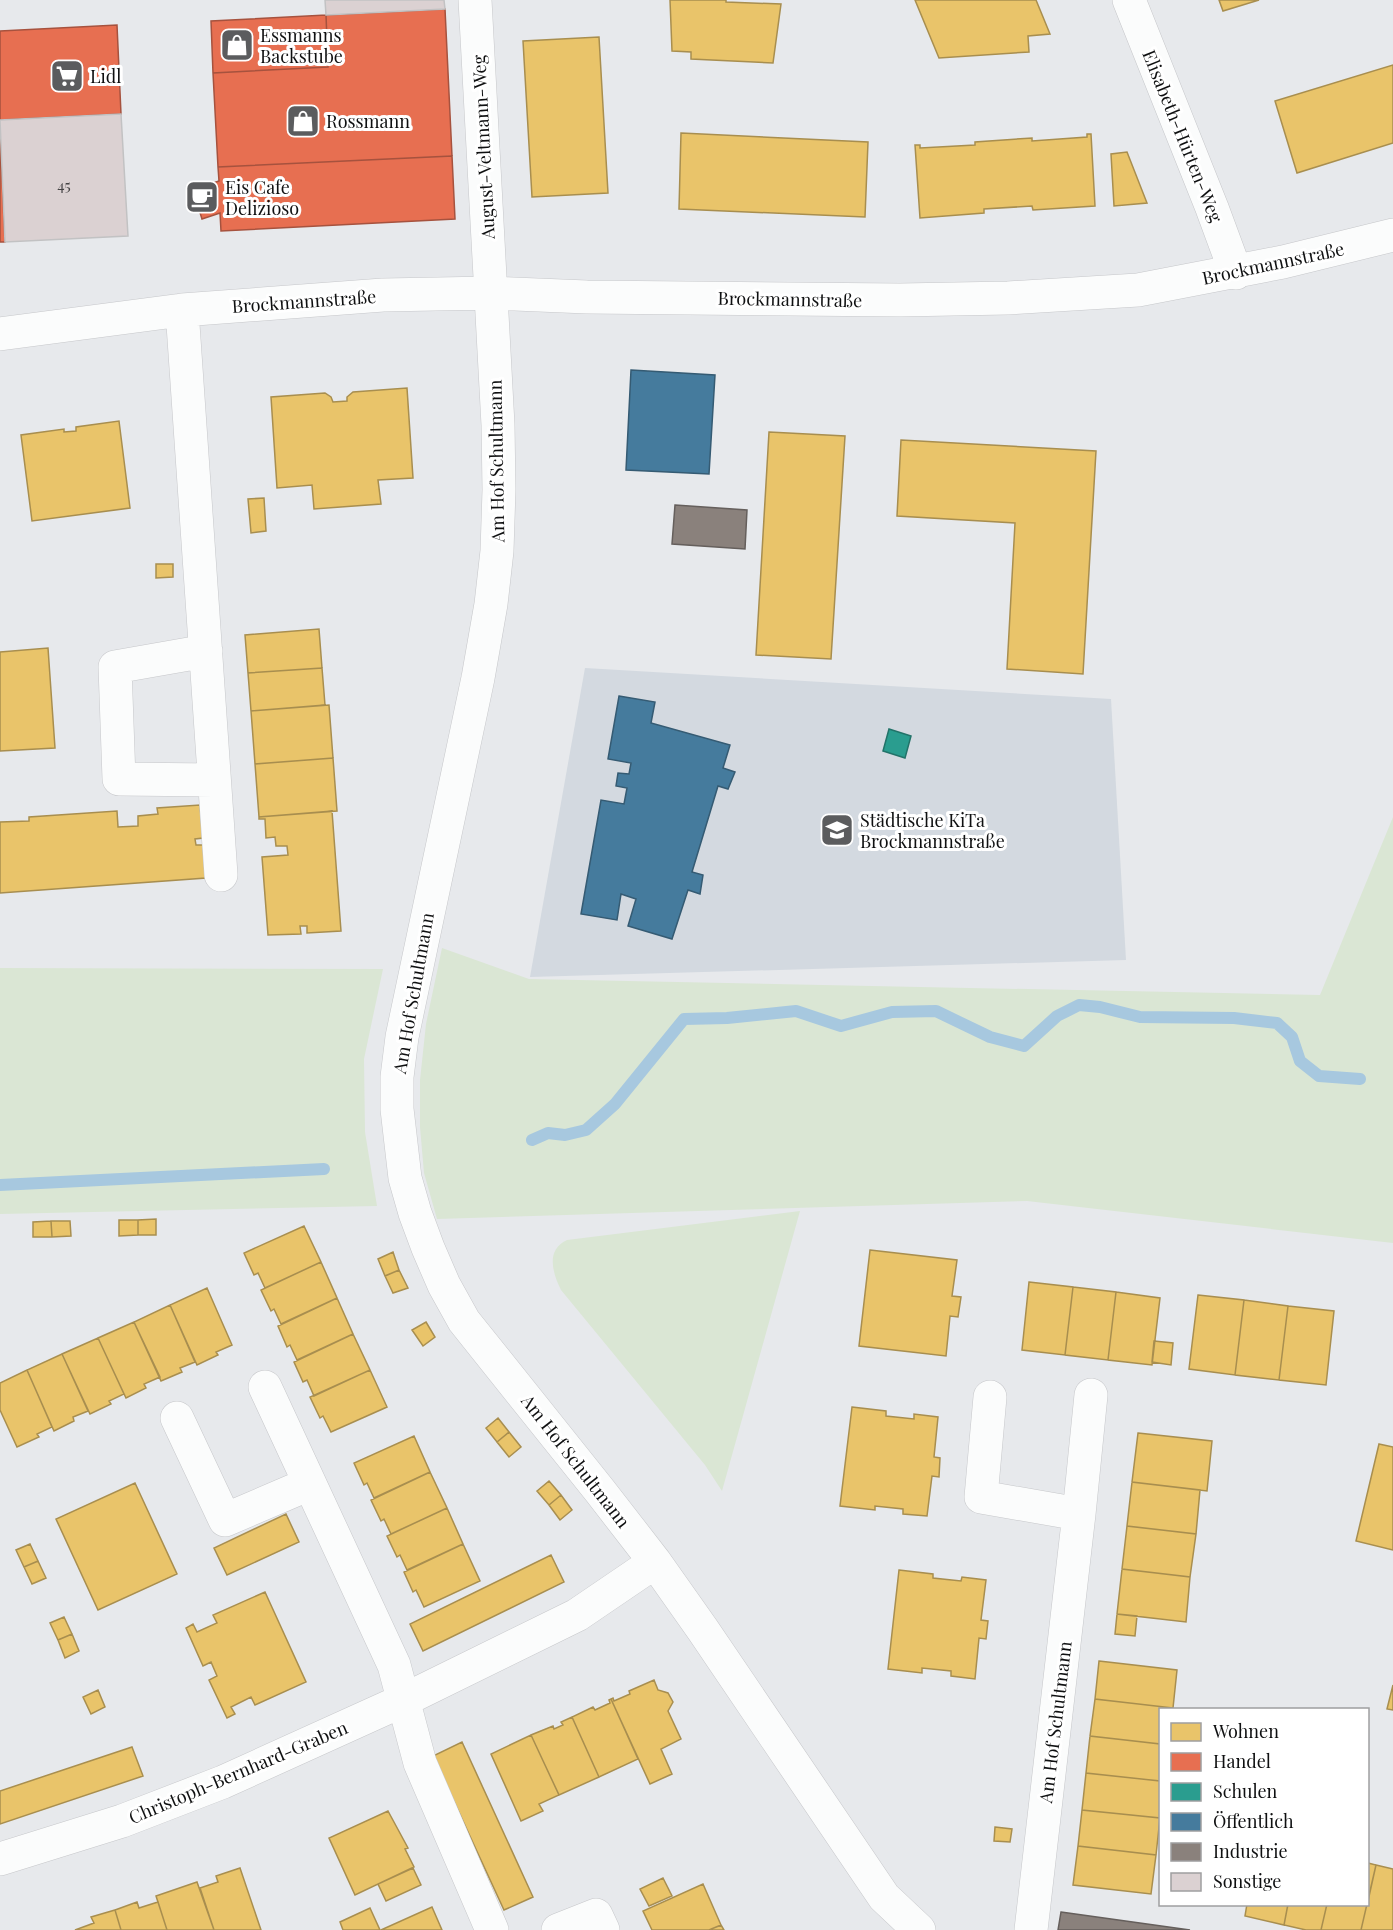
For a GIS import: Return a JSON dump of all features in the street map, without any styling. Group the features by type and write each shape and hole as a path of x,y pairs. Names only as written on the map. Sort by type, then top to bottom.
{"street":[{"name":"August-Veltmann-Weg","path":"475,0 490,293"},
{"name":"Elisabeth-Hürten-Weg","path":"1129,0 1236,273"},
{"name":"Brockmannstraße","path":"0,334 182,310 383,295 490,293 587,297 1008,298 1138,290 1236,273 1393,235"},
{"name":"Am Hof Schultmann","path":"490,293 500,490 497,551 478,678 402,1037 397,1077 397,1108 405,1178 415,1213 444,1285 464,1321 655,1562 884,1897 919,1930"},
{"path":"182,310 221,875"},
{"path":"206,651 116,667 119,779 214,780"},
{"path":"265,1388 394,1665 420,1763 492,1930"},
{"name":"Am Hof Schultmann","path":"1031,1930 1091,1395"},
{"path":"990,1397 981,1497 1079,1514"},
{"path":"177,1418 225,1520 309,1484"},
{"name":"Christoph-Bernhard-Graben","path":"0,1859 122,1821 223,1782 404,1700 577,1615 655,1562"},
{"path":"558,1930 596,1914 603,1930"}],"shaded area":[{"name":"Städtische KiTa Brockmannstraße","path":"585,668 1111,699 1126,960 530,977"}],"green space":[{"path":"1393,817 1393,1243 1027,1201 437,1219 424,1173 420,1127 420,1080 426,1024 442,948 529,979 1320,995"},
{"path":"0,968 383,969 364,1059 365,1132 377,1206 0,1214"},
{"path":"800,1211 722,1491 705,1465 561,1290 555,1277 553,1256 560,1244 567,1240"}],"building: Wohnen":[{"path":"670,0 726,0 726,2 781,4 773,63 691,59 691,52 672,51"},
{"path":"915,0 1036,0 1050,34 1028,36 1029,52 939,58"},
{"path":"1219,0 1259,0 1223,11"},
{"path":"599,37 608,193 532,197 523,41"},
{"path":"1393,65 1393,143 1297,173 1275,101"},
{"path":"681,133 868,142 865,217 679,209"},
{"path":"1087,134 1091,134 1095,206 1033,210 1032,206 984,209 984,213 920,218 915,145 920,145 920,148 975,145 975,142 1087,137"},
{"path":"1127,152 1147,203 1114,206 1111,154"},
{"path":"407,388 413,478 378,480 381,504 314,509 312,485 277,488 271,397 325,393 331,397 333,402 347,401 347,397 353,392"},
{"path":"119,421 130,508 32,521 21,435 64,429 64,432 76,431 76,427"},
{"path":"769,432 845,436 831,659 756,655"},
{"path":"901,440 1096,451 1083,674 1007,669 1015,523 897,516"},
{"path":"264,498 266,531 251,533 248,499"},
{"path":"156,564 173,564 173,577 156,578"},
{"path":"319,629 322,668 248,673 245,635"},
{"path":"48,648 55,748 0,751 0,652"},
{"path":"322,668 325,705 251,711 248,673"},
{"path":"329,705 333,758 255,764 251,711"},
{"path":"333,758 337,811 259,817 255,764"},
{"path":"200,805 203,838 195,839 196,845 203,845 206,878 0,893 0,822 29,821 29,817 117,811 118,827 138,826 138,816 158,814 157,808"},
{"path":"332,811 341,931 307,933 307,926 300,926 301,934 268,935 262,857 288,855 287,846 276,846 275,837 266,838 265,819 259,819 259,817"},
{"path":"156,1219 156,1235 138,1235 138,1220"},
{"path":"119,1220 138,1220 138,1235 119,1236"},
{"path":"51,1221 70,1221 71,1236 52,1237"},
{"path":"51,1221 52,1237 33,1237 33,1222"},
{"path":"304,1226 321,1262 265,1288 258,1273 254,1275 244,1253"},
{"path":"870,1250 957,1260 952,1296 961,1297 958,1317 950,1316 946,1356 859,1346"},
{"path":"393,1252 399,1270 385,1276 378,1259"},
{"path":"321,1262 337,1298 281,1324 274,1309 271,1311 261,1290"},
{"path":"399,1270 408,1288 393,1293 385,1276"},
{"path":"1029,1282 1073,1287 1065,1355 1022,1350"},
{"path":"1073,1287 1116,1292 1108,1360 1065,1355"},
{"path":"207,1288 232,1345 216,1352 218,1355 197,1365 170,1305"},
{"path":"1116,1292 1160,1298 1152,1365 1108,1360"},
{"path":"1198,1295 1244,1300 1235,1375 1189,1369"},
{"path":"337,1298 353,1334 297,1360 290,1345 287,1347 278,1326"},
{"path":"1244,1300 1288,1306 1279,1380 1235,1375"},
{"path":"170,1305 195,1362 180,1368 182,1372 161,1381 134,1322"},
{"path":"1288,1306 1334,1311 1326,1385 1279,1380"},
{"path":"134,1322 160,1377 144,1384 146,1388 126,1398 98,1338"},
{"path":"426,1322 435,1337 423,1346 412,1330"},
{"path":"353,1334 370,1370 314,1396 307,1380 303,1382 294,1362"},
{"path":"98,1338 124,1394 109,1401 111,1404 90,1414 62,1354"},
{"path":"1154,1341 1173,1343 1171,1365 1152,1362"},
{"path":"62,1354 88,1411 73,1417 74,1421 54,1431 27,1370"},
{"path":"27,1370 52,1427 37,1434 39,1437 17,1447 0,1410 0,1383"},
{"path":"370,1370 387,1407 331,1432 323,1416 320,1418 310,1397"},
{"path":"852,1407 886,1411 886,1416 914,1419 914,1414 938,1417 934,1457 940,1458 939,1477 932,1476 927,1516 903,1514 903,1509 875,1506 875,1510 840,1506"},
{"path":"498,1418 509,1432 497,1442 486,1428"},
{"path":"509,1432 521,1447 509,1457 497,1442"},
{"path":"1138,1433 1212,1441 1207,1491 1132,1482"},
{"path":"414,1436 430,1472 374,1498 367,1483 364,1485 354,1463"},
{"path":"1379,1444 1393,1447 1393,1550 1356,1541"},
{"path":"430,1472 447,1508 391,1534 384,1519 381,1521 371,1500"},
{"path":"549,1481 561,1495 549,1505 537,1491"},
{"path":"1132,1482 1200,1490 1196,1534 1127,1526"},
{"path":"135,1483 177,1574 98,1610 56,1519"},
{"path":"561,1495 572,1510 560,1520 549,1505"},
{"path":"447,1508 463,1544 407,1570 400,1555 397,1557 387,1536"},
{"path":"286,1514 299,1542 227,1575 214,1548"},
{"path":"1127,1526 1196,1534 1190,1577 1122,1569"},
{"path":"30,1544 38,1561 24,1567 16,1550"},
{"path":"463,1544 480,1581 424,1607 416,1590 413,1592 404,1572"},
{"path":"551,1555 564,1582 423,1651 410,1624"},
{"path":"38,1561 46,1578 32,1584 24,1567"},
{"path":"1122,1569 1190,1577 1186,1622 1117,1614"},
{"path":"899,1570 933,1574 933,1578 961,1581 962,1577 986,1580 981,1620 988,1621 986,1639 979,1638 975,1679 951,1676 951,1671 922,1668 922,1673 888,1669"},
{"path":"265,1592 306,1682 255,1705 251,1697 231,1707 235,1714 227,1718 209,1680 217,1676 211,1662 203,1666 186,1628 193,1624 197,1632 217,1623 213,1615"},
{"path":"1117,1614 1137,1616 1135,1636 1115,1634"},
{"path":"64,1617 72,1634 58,1640 50,1623"},
{"path":"72,1634 79,1651 65,1658 58,1640"},
{"path":"1099,1661 1177,1670 1173,1708 1095,1699"},
{"path":"654,1680 658,1690 668,1693 673,1702 668,1711 681,1739 661,1749 672,1774 650,1784 611,1699 613,1698 614,1701 630,1694 629,1691"},
{"path":"1393,1685 1393,1710 1387,1709"},
{"path":"98,1690 105,1707 91,1714 83,1697"},
{"path":"611,1699 638,1759 599,1777 572,1717 593,1707 595,1710 610,1703"},
{"path":"1095,1699 1173,1708 1159,1708 1159,1744 1090,1736"},
{"path":"572,1717 599,1777 559,1795 531,1735 553,1726 554,1729 563,1725 561,1722"},
{"path":"531,1735 559,1795 539,1804 543,1811 521,1821 491,1754"},
{"path":"1090,1736 1159,1744 1159,1781 1086,1773"},
{"path":"462,1742 533,1897 504,1910 433,1756"},
{"path":"132,1747 143,1776 0,1824 0,1791"},
{"path":"1086,1773 1159,1781 1159,1818 1082,1810"},
{"path":"1082,1810 1159,1818 1156,1855 1078,1846"},
{"path":"388,1811 408,1848 405,1849 414,1867 355,1895 329,1838"},
{"path":"995,1827 1012,1829 1010,1842 994,1841"},
{"path":"1078,1846 1156,1855 1151,1894 1073,1885"},
{"path":"1369,1863 1376,1865 1369,1896"},
{"path":"1376,1865 1393,1869 1393,1930 1361,1930 1367,1906 1369,1906"},
{"path":"240,1868 261,1930 214,1930 200,1888 218,1882 216,1876"},
{"path":"413,1868 421,1885 386,1901 378,1884"},
{"path":"663,1878 672,1896 649,1906 640,1889"},
{"path":"197,1882 214,1930 167,1930 156,1896"},
{"path":"703,1884 721,1925 709,1930 652,1930 643,1911"},
{"path":"137,1902 139,1908 158,1902 167,1930 121,1930 115,1910"},
{"path":"1247,1906 1288,1906 1284,1925 1245,1916"},
{"path":"1288,1906 1327,1906 1321,1930 1306,1930 1284,1925"},
{"path":"1327,1906 1367,1906 1361,1930 1321,1930"},
{"path":"432,1907 442,1930 381,1930"},
{"path":"370,1908 380,1930 343,1930 340,1922"},
{"path":"115,1910 121,1930 75,1930 94,1923 91,1917"},
{"path":"721,1925 724,1930 709,1930"}],"building: Handel":[{"path":"445,9 452,156 218,167 213,73 328,67 326,15"},
{"path":"326,15 328,67 213,73 211,21"},
{"path":"117,25 121,114 0,120 0,31"},
{"path":"0,134 5,242 0,242"},
{"path":"452,156 455,219 221,231 220,213 202,219 193,190 219,181 218,167"}],"building: Schulen":[{"path":"889,729 911,736 905,758 883,751"}],"building: Öffentlich":[{"path":"631,370 715,375 709,474 626,470"},
{"path":"619,696 655,702 651,723 730,745 723,768 735,772 728,789 718,786 692,872 703,875 700,894 688,890 672,939 628,926 636,899 621,894 617,920 581,914 601,800 624,804 627,788 616,786 618,773 629,774 631,763 608,759"}],"building: Industrie":[{"path":"675,505 747,510 745,549 672,544"},
{"path":"1061,1912 1190,1930 1058,1930"}],"building: Sonstige":[{"path":"325,0 444,0 445,9 326,15"},
{"path":"121,114 128,236 5,242 0,120"}],"waterway":[{"path":"532,1140 548,1133 565,1135 586,1130 615,1104 684,1019 727,1018 796,1011 841,1026 892,1012 936,1011 990,1037 1024,1046 1057,1016 1079,1005 1100,1007 1140,1017 1234,1018 1277,1023 1292,1037 1300,1061 1319,1076 1360,1079"},
{"path":"0,1185 324,1169"}],"place":[{"name":"Essmanns Backstube","path":"237,45"},
{"name":"Lidl","path":"67,76"},
{"name":"Rossmann","path":"303,121"},
{"name":"Eis Cafe Delizioso","path":"202,197"},
{"name":"Städtische KiTa Brockmannstraße","path":"837,830"}]}
